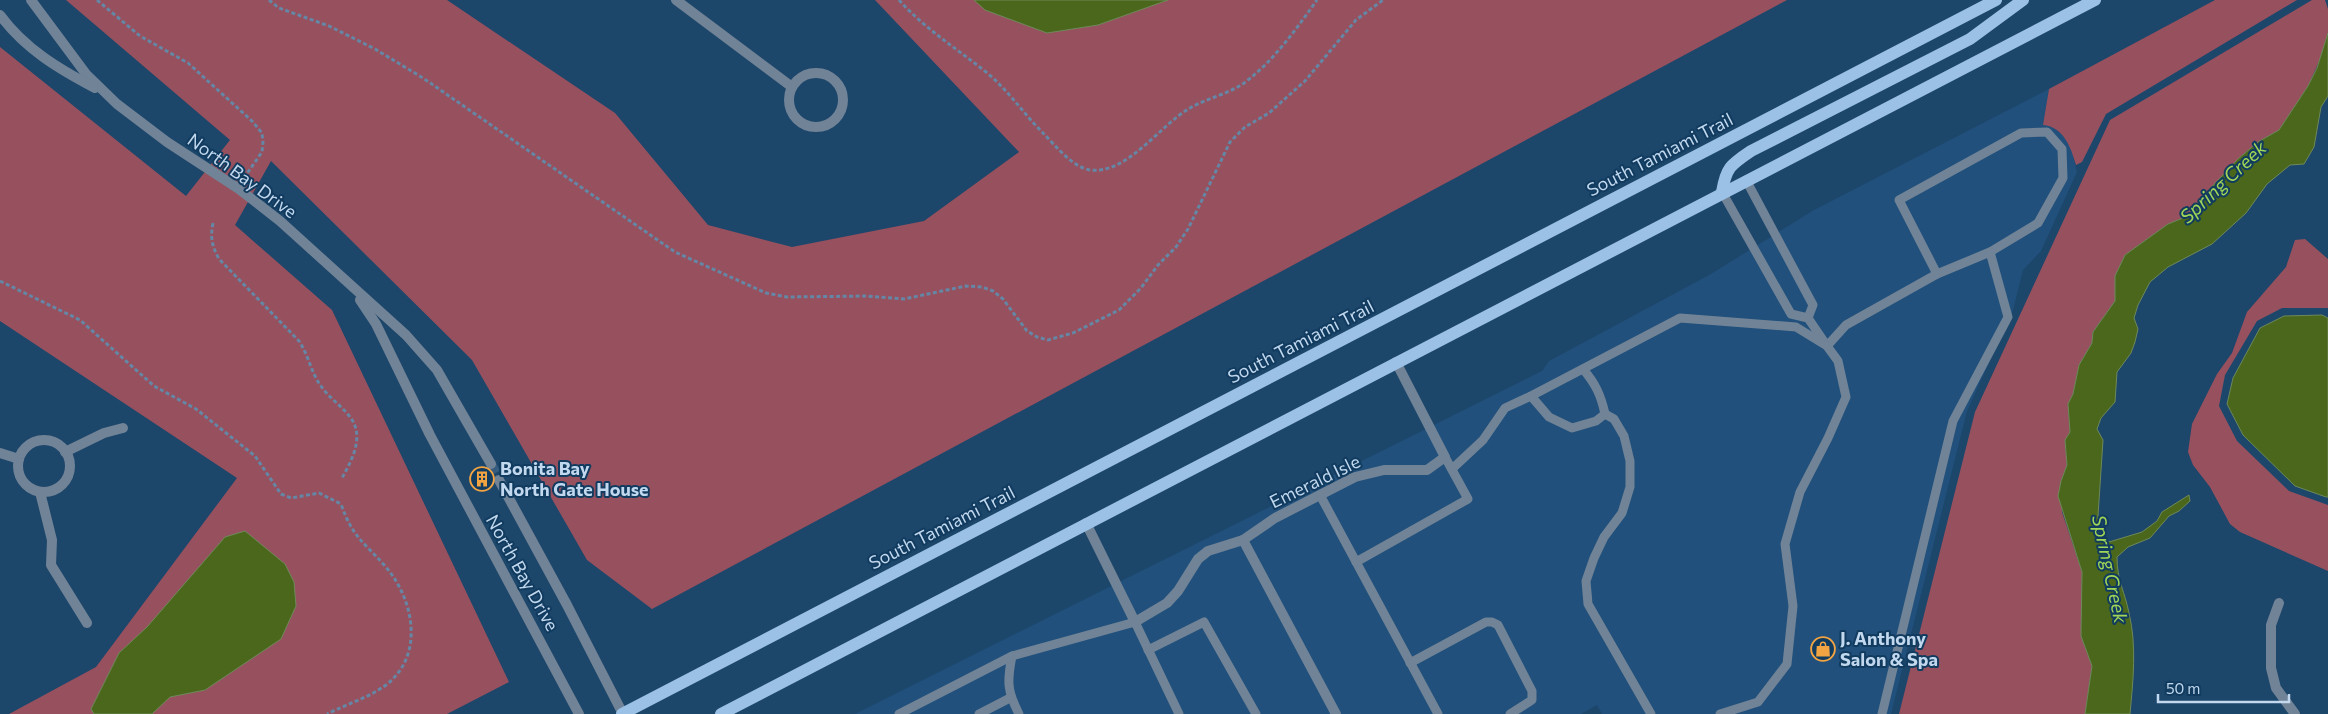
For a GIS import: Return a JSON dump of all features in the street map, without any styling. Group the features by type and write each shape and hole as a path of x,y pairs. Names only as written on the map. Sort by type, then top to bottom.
{"main road":[{"name":"South Tamiami Trail","path":"623,714 1996,0"},
{"path":"1722,192 1725,173 1732,163 1751,151 1970,39 2023,0"},
{"path":"721,714 1722,192 2095,0"}],"street":[{"name":"North Bay Drive","path":"31,0 86,74 108,95 167,142 238,189 280,221 422,351 437,370 491,464"},
{"path":"676,0 792,87"},
{"name":"North Bay Drive","path":"0,15 17,35 49,63 108,95"},
{"path":"812,73 822,73 834,79 843,93 842,112 834,122 825,127 814,128 804,126 797,121 789,105 792,87 803,76 812,73"},
{"name":"North Bay Drive","path":"353,288 376,324 430,436 579,714"},
{"path":"1396,362 1445,457"},
{"path":"65,452 104,433 122,428"},
{"path":"40,440 50,441 58,445 65,452 69,460 66,479 60,487 52,491 40,492 32,489 22,480 18,472 19,459 23,451 31,443 40,440"},
{"path":"0,453 19,459"},
{"name":"Emerald Isle","path":"1135,622 1168,603 1178,591 1198,559 1208,551 1243,540 1275,518 1355,477 1384,470 1427,470 1445,457"},
{"name":"North Bay Drive","path":"499,480 567,605 623,714"},
{"path":"40,492 52,540 51,565 87,623"},
{"path":"1086,523 1135,622"},
{"path":"1243,540 1336,714"},
{"path":"2278,603 2271,625 2271,668 2276,688 2296,714"}],"lane":[{"path":"1827,346 1846,325 1937,274 1990,252 2038,223 2063,178 2062,149 2047,132 2021,133 1899,200 1937,274"},
{"path":"1746,180 1813,305 1808,318"},
{"path":"1720,714 1758,702 1787,664 1793,606 1785,544 1800,492 1828,438 1846,397 1838,361 1808,318 1791,314 1722,192"},
{"path":"1882,714 1953,421 2008,317 1990,252"},
{"path":"1452,469 1483,440 1505,408 1680,318 1796,327 1827,346"},
{"path":"1583,369 1595,382 1601,395 1605,414 1614,419 1624,436 1630,460 1630,487 1622,513 1604,537 1586,581 1588,604 1651,714"},
{"path":"1531,396 1549,417 1572,428 1596,421 1605,414"},
{"path":"1356,562 1468,499 1445,457"},
{"path":"1320,496 1438,714"},
{"path":"899,714 1012,656 1135,622 1179,714"},
{"path":"1148,650 1204,622 1256,714"},
{"path":"1410,663 1486,622 1498,624 1532,691 1532,700 1510,714"},
{"path":"1012,656 1007,680 1010,698 1018,714"},
{"path":"980,714 1010,698"}],"path":[{"path":"97,0 140,36 188,63 252,121 262,133 264,142 262,152 246,175"},
{"path":"269,0 279,8 329,26 375,48 423,78 675,252 766,293 787,297 867,296 904,300 966,286 982,287 993,290 1003,299 1027,331 1037,337 1048,340 1073,333 1119,310 1128,302 1158,265 1176,247 1188,229 1230,142 1236,135 1269,113 1305,82 1356,20 1383,0"},
{"path":"899,0 941,40 987,72 1005,89 1030,120 1060,150 1079,166 1089,170 1103,169 1131,156 1175,118 1191,107 1248,81 1277,52 1316,0"},
{"path":"213,223 210,234 212,246 219,259 299,341 309,357 319,384 350,416 356,427 358,436 356,448 342,478"},
{"path":"0,280 80,320 154,386 196,409 255,456 281,494 291,498 319,493 341,504 353,533 386,567 401,589 411,617 412,634 405,663 398,674 372,694 327,714"}],"shaded area":[{"path":"66,0 447,0 615,113 708,225 792,247 924,221 1019,152 875,0 1787,0 652,609 587,560 472,360 271,161 235,225 332,310 509,682 447,714 9,714 96,667 237,478 0,321 0,47 186,196 230,140"},
{"path":"2215,0 2297,0 2106,114 2082,162 2076,165 2066,139 2056,130 2043,125 2049,89"},
{"path":"2312,0 2325,0 2328,9 2328,33 2321,57 2308,86 2279,130 2258,142 2238,159 2205,194 2188,216 2168,224 2125,255 2115,276 2115,301 2093,332 2092,343 2079,365 2073,394 2068,404 2070,432 2065,441 2067,465 2061,481 2062,512 2082,572 2081,636 2092,666 2085,714 1899,714 1975,412 2110,120"},
{"path":"2049,89 2043,125 2049,125 2062,134 2071,147 2077,172 2041,251 2023,270 2013,310 1967,411 1891,714 1602,714 1597,705 1581,714 855,714 1542,371 1549,361 1711,274 1814,210"},
{"path":"2305,239 2328,259 2328,308 2282,308 2257,321 2225,375 2219,406 2237,441 2289,491 2328,505 2328,571 2240,532 2230,524 2210,487 2193,465 2188,452 2192,424 2217,374 2232,353 2247,312 2286,267 2295,240"}],"water":[{"path":"974,0 1168,0 1098,25 1047,33 985,10"},
{"name":"Spring Creek","path":"2328,33 2328,96 2321,107 2314,147 2304,164 2290,165 2267,184 2246,213 2212,244 2168,267 2150,282 2138,305 2134,318 2138,329 2135,342 2131,353 2117,372 2115,402 2101,418 2097,429 2103,440 2097,531 2102,538 2109,542 2142,532 2157,521 2162,512 2189,495 2190,501 2179,511 2169,516 2150,538 2128,547 2117,557 2118,573 2133,638 2134,664 2130,714 2085,714 2092,666 2081,636 2082,572 2058,496 2067,465 2065,440 2070,432 2068,404 2073,394 2079,365 2092,343 2093,332 2115,301 2115,276 2125,255 2168,224 2188,216 2205,194 2238,159 2258,142 2279,130 2308,86 2317,68"},
{"path":"2322,315 2328,318 2328,497 2295,486 2243,435 2227,404 2233,378 2260,328 2284,316"},
{"path":"245,531 285,564 294,582 296,606 281,639 205,690 170,697 152,714 94,714 91,709 119,653 147,627 225,537"}],"tunnel":[{"path":"491,464 499,480"}],"place":[{"name":"Bonita Bay North Gate House","path":"482,479"},
{"name":"J. Anthony Salon & Spa","path":"1823,649"}]}
